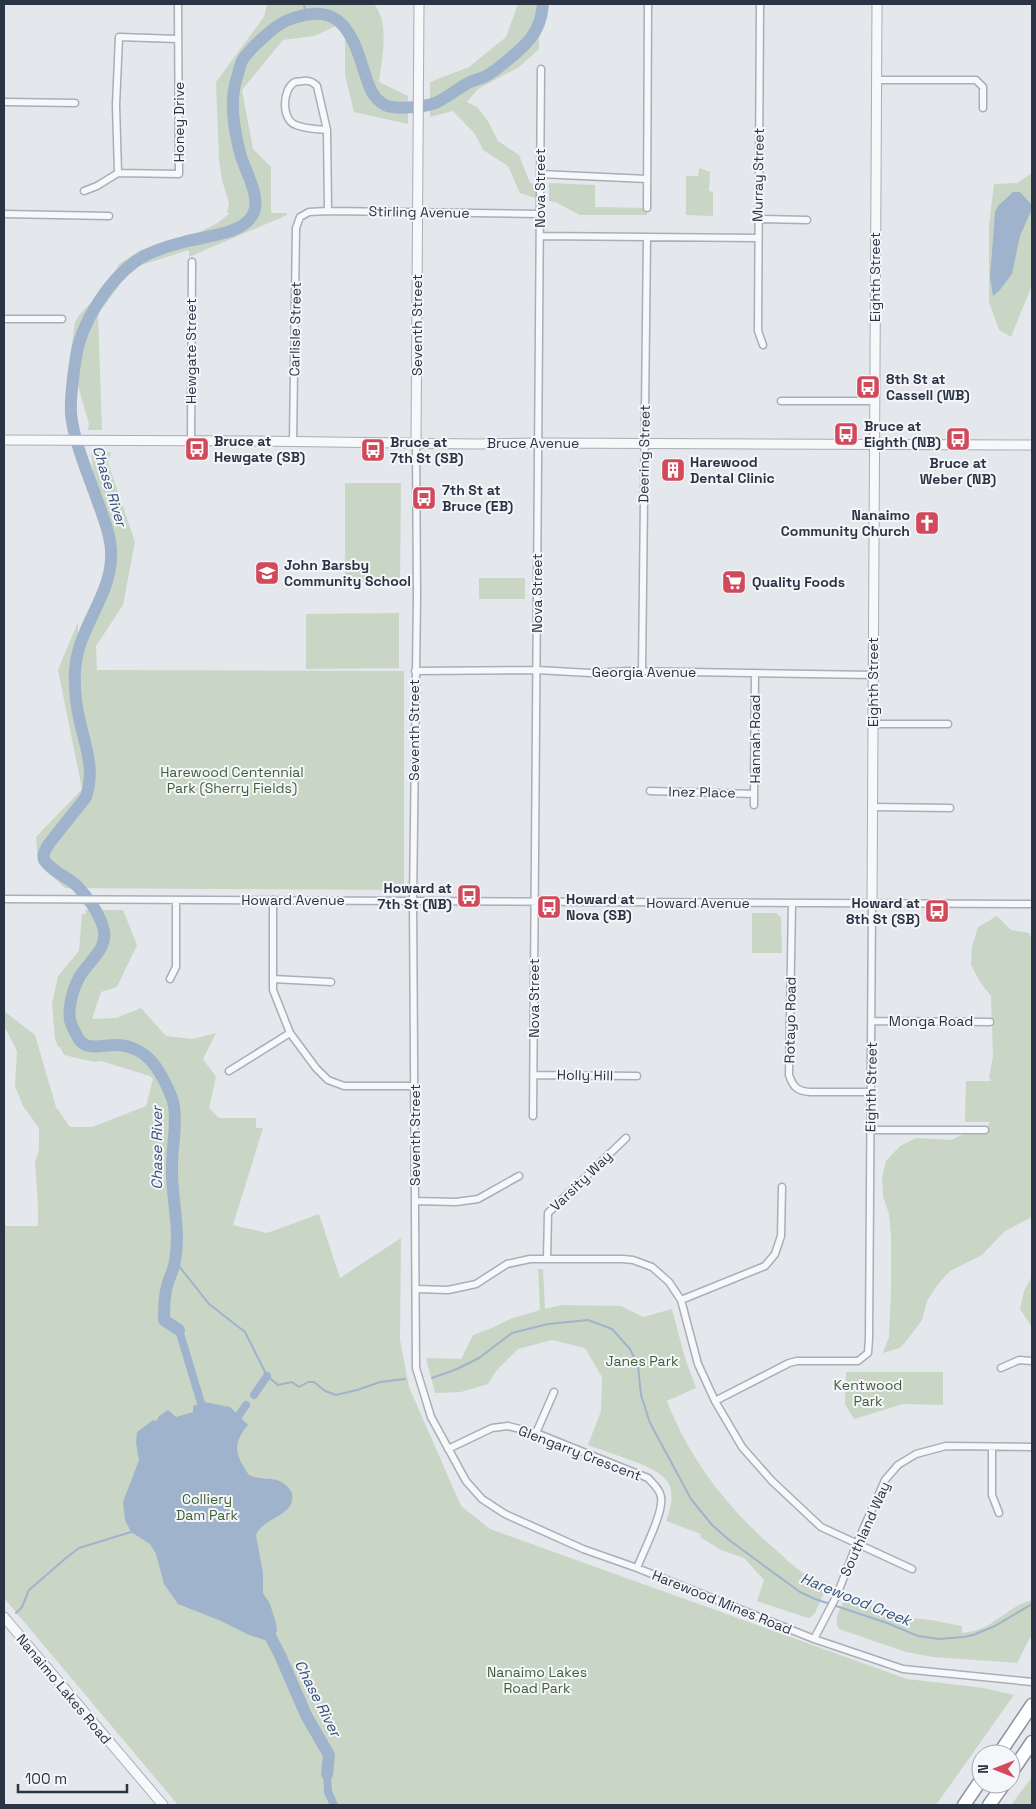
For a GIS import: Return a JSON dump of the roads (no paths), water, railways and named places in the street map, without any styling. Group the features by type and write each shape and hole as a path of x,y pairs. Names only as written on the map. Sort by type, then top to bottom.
{"highway":[{"path":"1006,1744 1032,1705"},
{"path":"1021,1758 1032,1742"},
{"path":"964,1805 971,1794"},
{"path":"989,1805 997,1794"}],"street":[{"name":"Honey Drive","path":"118,173 179,174 178,4"},
{"name":"Seventh Street","path":"419,4 416,442 417,596 413,901 416,1368 431,1417 448,1450"},
{"path":"647,208 648,4"},
{"name":"Murray Street","path":"760,4 757,238 758,332 763,345"},
{"name":"Eighth Street","path":"715,1401 789,1363 797,1361 858,1361 868,1353 869,1346 877,4"},
{"path":"84,191 97,186 118,173 116,105 119,37 178,39"},
{"name":"Nova Street","path":"533,1116 541,69"},
{"path":"877,80 976,80 983,87 983,108"},
{"path":"326,130 295,125 286,117 285,98 289,89 296,82 307,81 317,86 326,130 328,211"},
{"path":"4,102 75,103"},
{"path":"540,174 648,179"},
{"name":"Stirling Avenue","path":"300,217 309,212 328,211 540,214"},
{"path":"4,214 109,216"},
{"name":"Carlisle Street","path":"293,442 296,228 300,217"},
{"path":"758,219 807,220"},
{"path":"540,236 757,238"},
{"name":"Deering Street","path":"642,672 647,237"},
{"name":"Hewgate Street","path":"191,441 192,262"},
{"path":"4,319 62,319"},
{"path":"781,401 874,401"},
{"name":"Bruce Avenue","path":"4,440 475,444 1032,445"},
{"name":"Georgia Avenue","path":"415,671 537,670 590,673 873,675"},
{"name":"Hannah Road","path":"754,804 755,673"},
{"path":"872,724 948,724"},
{"name":"Inez Place","path":"650,791 754,794"},
{"path":"872,807 950,808"},
{"name":"Howard Avenue","path":"4,899 1032,904"},
{"path":"170,979 176,967 176,900"},
{"path":"273,900 273,990 290,1033 316,1068 328,1080 344,1086 414,1086"},
{"name":"Rotayo Road","path":"792,903 789,1075 792,1083 801,1091 872,1092"},
{"path":"273,979 332,982"},
{"name":"Monga Road","path":"872,1021 990,1022"},
{"path":"229,1071 290,1033"},
{"name":"Holly Hill","path":"534,1075 637,1076"},
{"path":"870,1130 985,1130"},
{"name":"Varsity Way","path":"547,1259 548,1212 626,1138"},
{"path":"415,1201 456,1202 478,1199 519,1176"},
{"path":"681,1300 765,1266 775,1254 781,1236 782,1187"},
{"path":"416,1289 448,1290 476,1284 507,1264 530,1259 633,1260 652,1267 669,1282 681,1300 698,1364 715,1401 742,1447 772,1481 821,1527 912,1569"},
{"path":"1001,1368 1019,1360 1032,1360"},
{"path":"536,1433 554,1392"},
{"name":"Glengarry Crescent","path":"448,1450 492,1428 508,1426 536,1433 648,1478 657,1487 661,1497 661,1509 637,1568"},
{"name":"Southland Way","path":"814,1639 837,1594 885,1480 898,1465 916,1454 946,1446 1032,1447"},
{"path":"992,1447 992,1495 999,1513"},
{"name":"Harewood Mines Road","path":"448,1450 466,1481 482,1499 505,1514 583,1549 637,1568 814,1639 903,1669 1032,1682"},
{"name":"Nanaimo Lakes Road","path":"4,1617 163,1805"}],"water":[{"path":"1013,192 1020,192 1031,204 1031,211 1020,236 1012,274 993,296 990,278 995,212 998,206"},
{"path":"204,1402 230,1407 248,1425 239,1438 237,1450 249,1475 282,1482 292,1493 292,1501 289,1507 260,1529 256,1535 263,1573 263,1593 270,1604 277,1631 271,1638 265,1640 178,1604 164,1584 156,1554 150,1544 131,1532 125,1520 123,1502 139,1460 136,1443 137,1432 153,1420 158,1419 168,1410 176,1417 193,1412 193,1406"}],"waterway":[{"path":"304,4 305,15"},
{"name":"Chase River","path":"179,1330 164,1320 165,1294 177,1249 172,1178 175,1121 173,1101 159,1071 149,1058 141,1052 119,1045 94,1047 84,1044 79,1040 70,1020 70,1003 80,976 98,953 104,941 103,927 99,916 85,895 77,886 46,863 44,859 44,852 48,845 86,797 89,787 89,759 76,703 75,671 77,655 107,581 110,566 111,550 109,536 84,465 71,414 72,386 79,344 97,304 106,291 136,261 147,254 165,247 232,231 248,221 253,214 255,207 254,192 238,144 234,125 233,96 243,59 257,43 275,28 286,21 303,15 328,15 338,20 352,39 368,84 376,98 390,107 417,107 439,101 468,83 486,76 503,64 536,31 540,22 543,4"},
{"name":"Harewood Creek","path":"175,1261 209,1304 245,1332 267,1376 278,1385 292,1382 299,1387 308,1382 314,1382 325,1391 336,1395 380,1382 405,1379"},
{"name":"Harewood Creek","path":"432,1378 457,1369 479,1358 512,1333 548,1324 588,1320 612,1329 630,1349 638,1366 641,1395 650,1423 691,1499 712,1525 729,1540 800,1592 918,1636 939,1639 973,1635 995,1626 1032,1604"},
{"name":"Chase River","path":"179,1330 201,1403"},
{"path":"254,1395 267,1376"},
{"path":"239,1415 246,1405"},
{"path":"16,1613 22,1607 29,1590 79,1548 131,1532"},
{"name":"Chase River","path":"267,1623 271,1638 306,1715 329,1755 327,1774"},
{"path":"327,1774 328,1792 334,1805"}],"place":[{"name":"8th St at Cassell (WB)","path":"868,387"},
{"name":"Bruce at Eighth (NB)","path":"846,434"},
{"name":"Bruce at Weber (NB)","path":"958,439"},
{"name":"Bruce at Hewgate (SB)","path":"197,449"},
{"name":"Bruce at 7th St (SB)","path":"373,450"},
{"name":"Harewood Dental Clinic","path":"673,470"},
{"name":"7th St at Bruce (EB)","path":"424,498"},
{"name":"Nanaimo Community Church","path":"927,523"},
{"name":"John Barsby Community School","path":"267,573"},
{"name":"Quality Foods","path":"734,582"},
{"name":"Howard at 7th St (NB)","path":"469,896"},
{"name":"Howard at Nova (SB)","path":"549,907"},
{"name":"Howard at 8th St (SB)","path":"937,911"}],"park label":[{"name":"Harewood Centennial Park (Sherry Fields)","path":"232,780"},
{"name":"Janes Park","path":"642,1361"},
{"name":"Kentwood Park","path":"868,1394"},
{"name":"Colliery Dam Park","path":"207,1508"},
{"name":"Nanaimo Lakes Road Park","path":"537,1680"}]}
